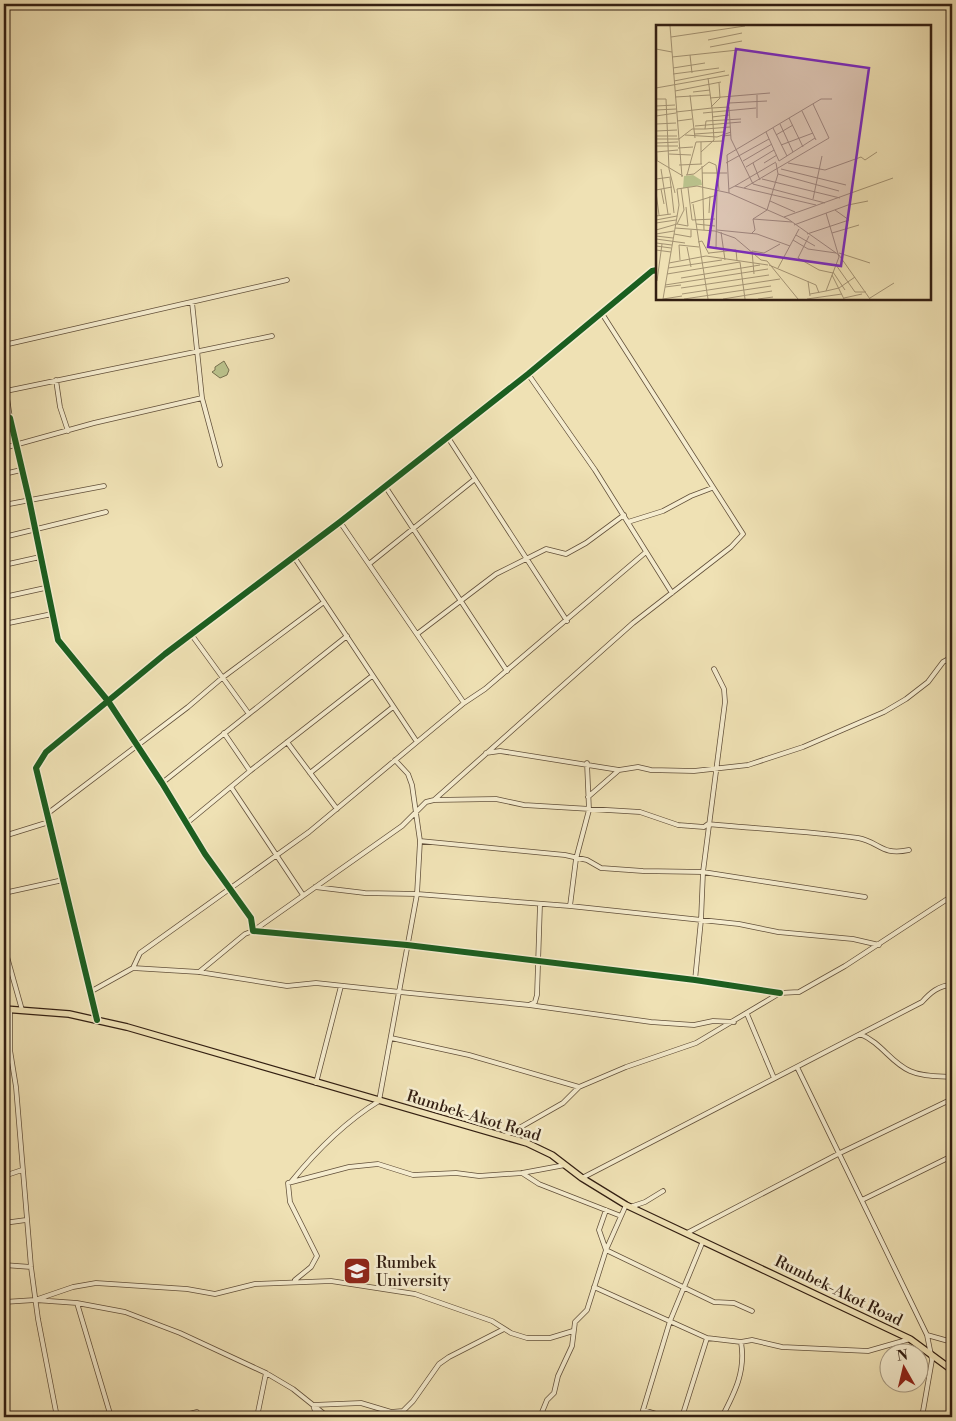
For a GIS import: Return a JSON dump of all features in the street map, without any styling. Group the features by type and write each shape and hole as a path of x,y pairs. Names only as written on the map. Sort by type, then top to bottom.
{"main road":[{"name":"Rumbek-Akot Road","path":"7,1009 69,1014 127,1027 505,1136 539,1148 582,1178 628,1206 910,1339 929,1351 952,1370"}],"street":[{"path":"4,6 19,4"},
{"path":"97,1020 36,768 46,752 191,634 340,522 528,374 652,271 656,270"},
{"path":"4,345 287,280"},
{"path":"192,302 202,398 220,465"},
{"path":"434,800 633,623 731,548 743,534 712,488 653,390 601,312"},
{"path":"6,391 272,336"},
{"path":"528,374 595,470 672,593"},
{"path":"4,377 10,418 36,530 45,588 58,640 108,701 137,744 223,880 231,888 251,918 253,931"},
{"path":"56,380 60,407 68,431"},
{"path":"4,448 202,398"},
{"path":"4,419 10,418"},
{"path":"447,436 567,621"},
{"path":"4,474 22,470"},
{"path":"370,564 474,479"},
{"path":"4,505 104,486"},
{"path":"385,486 507,671"},
{"path":"628,522 663,511 691,496 712,488"},
{"path":"4,537 106,512"},
{"path":"417,634 496,574 546,549 566,554 586,544 624,515"},
{"path":"340,522 464,703"},
{"path":"133,968 140,953 278,855 337,810 464,703 485,689 567,621 646,552"},
{"path":"4,565 40,557"},
{"path":"294,557 417,742"},
{"path":"4,597 45,588"},
{"path":"47,814 188,707 222,678 324,602"},
{"path":"4,624 52,614"},
{"path":"191,634 249,714"},
{"path":"162,783 347,636"},
{"path":"484,754 500,751 587,763 619,770 638,767 660,770 716,769 748,766 803,747 884,712 928,682 943,662 952,657"},
{"path":"695,980 708,824 725,702 724,690 714,669"},
{"path":"187,823 286,742 372,676"},
{"path":"310,773 393,707"},
{"path":"224,733 250,771"},
{"path":"286,742 337,810"},
{"path":"294,1281 311,1267 317,1256 290,1202 288,1182 291,1182 324,1145 360,1113 379,1100 400,992 417,894 420,841 408,774 395,760"},
{"path":"570,906 576,859 589,810 587,763"},
{"path":"588,797 619,770"},
{"path":"231,787 304,895"},
{"path":"199,972 245,934 253,931 402,826 426,802 434,800 496,799 524,805 640,812 678,825 704,827 708,824 861,839 894,853 909,850"},
{"path":"4,836 49,822"},
{"path":"420,841 565,855 587,860 601,868 703,872 865,897"},
{"path":"4,893 63,880"},
{"path":"315,887 365,893 417,894 570,906 739,924 778,932 853,939 879,945"},
{"path":"253,931 407,944 695,980 780,993 798,992 879,945 952,896"},
{"path":"529,1005 535,1002 536,995 540,904"},
{"path":"4,946 22,1010"},
{"path":"90,992 133,968 199,972 287,986 316,983 529,1005 694,1025 713,1021 734,1022"},
{"path":"582,1178 922,1002 930,993 945,985 952,985"},
{"path":"316,1083 341,986"},
{"path":"505,1136 564,1103 579,1087 626,1067 696,1042 734,1022 780,993"},
{"path":"7,1009 34,1300 57,1417"},
{"path":"747,1014 774,1078"},
{"path":"860,1034 877,1042 894,1059 910,1071 931,1076 952,1077"},
{"path":"391,1038 469,1055 579,1087"},
{"path":"4,1051 10,1050"},
{"path":"797,1067 927,1335 932,1360 922,1417"},
{"path":"687,1233 840,1153 952,1099"},
{"path":"862,1200 952,1156"},
{"path":"291,1182 349,1167 378,1164 414,1175 456,1173 479,1176 522,1173 565,1165"},
{"path":"4,1176 22,1170"},
{"path":"522,1173 540,1184 621,1216"},
{"path":"540,1417 547,1400 554,1393 558,1376 572,1346 575,1322 587,1310 606,1250 621,1216 628,1206 644,1202 663,1191"},
{"path":"606,1210 599,1230 606,1250 714,1302 734,1303 752,1311"},
{"path":"4,1223 26,1220"},
{"path":"666,1417 643,1410 670,1321 703,1240"},
{"path":"4,1265 30,1267"},
{"path":"34,1300 73,1287 96,1283 186,1289 216,1294 254,1284 331,1281 415,1294 492,1321 511,1333 527,1338 550,1338 573,1331"},
{"path":"594,1287 707,1338 742,1342 752,1340 782,1347 868,1351 910,1339"},
{"path":"4,1302 34,1300 77,1303 125,1312 202,1342 266,1373 293,1389 328,1417"},
{"path":"77,1303 111,1417"},
{"path":"313,1405 361,1403 391,1412 403,1411 414,1401 439,1364 504,1329"},
{"path":"927,1335 952,1342"},
{"path":"682,1417 707,1338"},
{"path":"722,1417 738,1386 744,1365 742,1342"},
{"path":"257,1417 266,1373"},
{"path":"313,1405 316,1417"},
{"path":"178,1417 197,1412 199,1417"}],"green space":[{"path":"224,361 229,370 227,375 220,378 212,372 215,370 215,367"}],"cycle path":[{"path":"97,1020 36,768 46,752 165,654 340,522 528,374 652,271 656,270"},
{"path":"4,419 10,418 58,640 108,701 162,783 205,854 251,918 253,931 407,945 695,980 780,993"}],"place":[{"name":"Rumbek University","path":"357,1271"}]}
